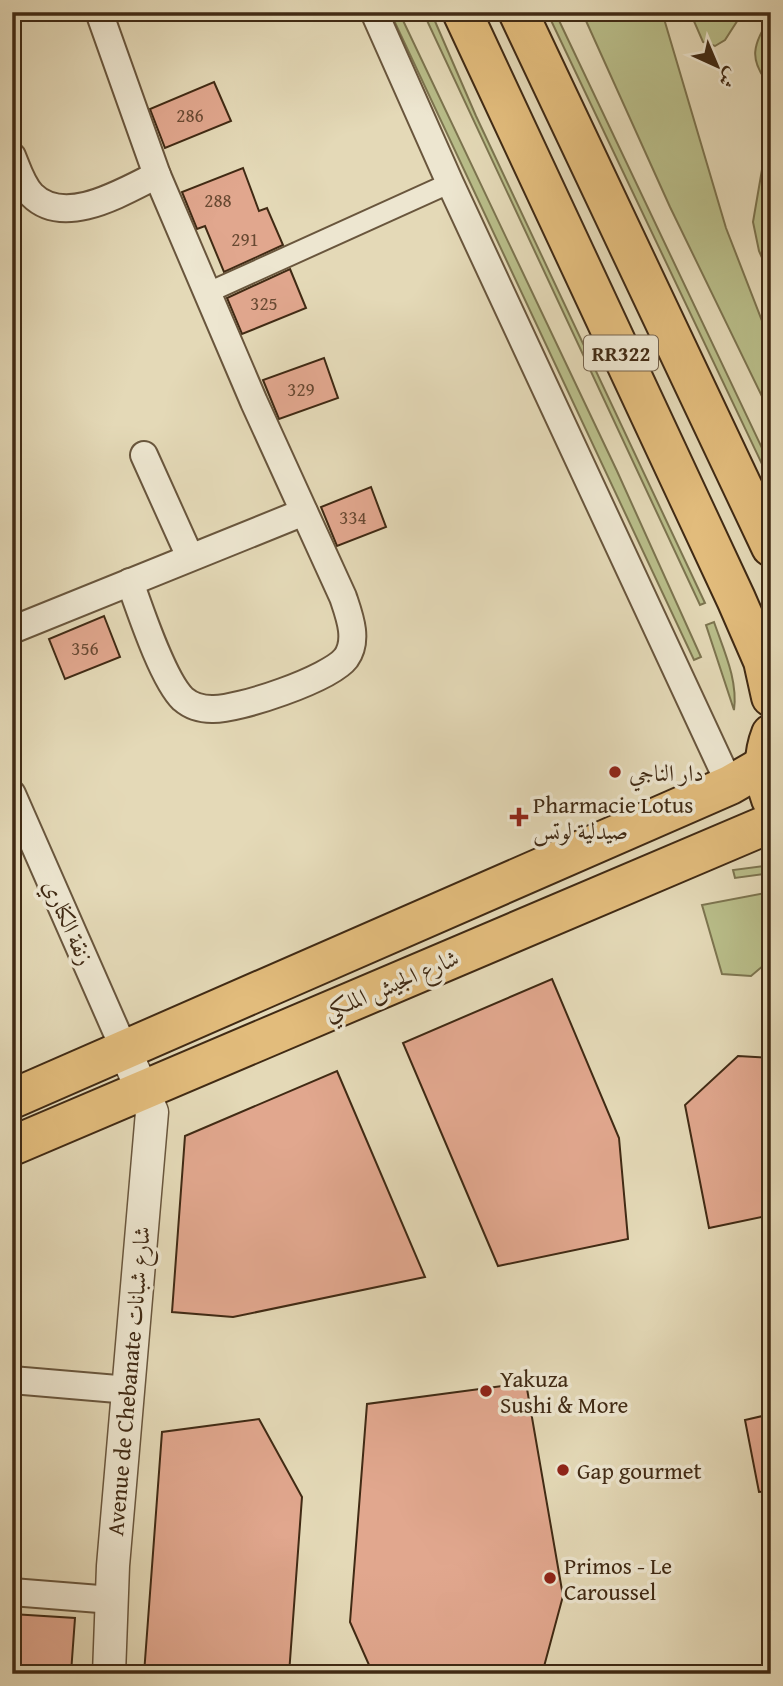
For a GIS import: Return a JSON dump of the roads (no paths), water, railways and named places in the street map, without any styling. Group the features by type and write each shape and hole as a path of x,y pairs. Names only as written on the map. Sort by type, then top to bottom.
{"main road":[{"name":"RR322","path":"462,12 736,599 763,661 771,697"},
{"name":"RR322","path":"518,12 771,547"},
{"name":"شارع الجيش الملكي","path":"12,1099 768,766"},
{"name":"شارع الجيش الملكي","path":"12,1146 771,823"}],"street":[{"path":"99,12 157,175 343,597 352,622 352,640 346,657 319,677 288,690 244,702 215,709 197,707 184,700 169,677 130,582"},
{"path":"374,12 450,183 730,785"},
{"path":"12,156 32,195 49,205 66,209 95,204 157,175"},
{"path":"207,293 450,183"},
{"path":"144,456 190,557"},
{"path":"12,631 304,512"},
{"name":"زنقة الكناري","path":"12,794 125,1051"},
{"name":"Avenue de Chebanate شارع شبانات","path":"109,1674 132,1321 152,1112 125,1051"},
{"path":"12,1380 128,1390"},
{"path":"12,1592 112,1600"}],"place":[{"name":"دار الناجي","path":"615,772"},
{"name":"Pharmacie Lotus صيدلية لوتس","path":"519,817"},
{"name":"Yakuza Sushi & More","path":"486,1391"},
{"name":"Gap gourmet","path":"563,1470"},
{"name":"Primos - Le Caroussel","path":"550,1578"}]}
